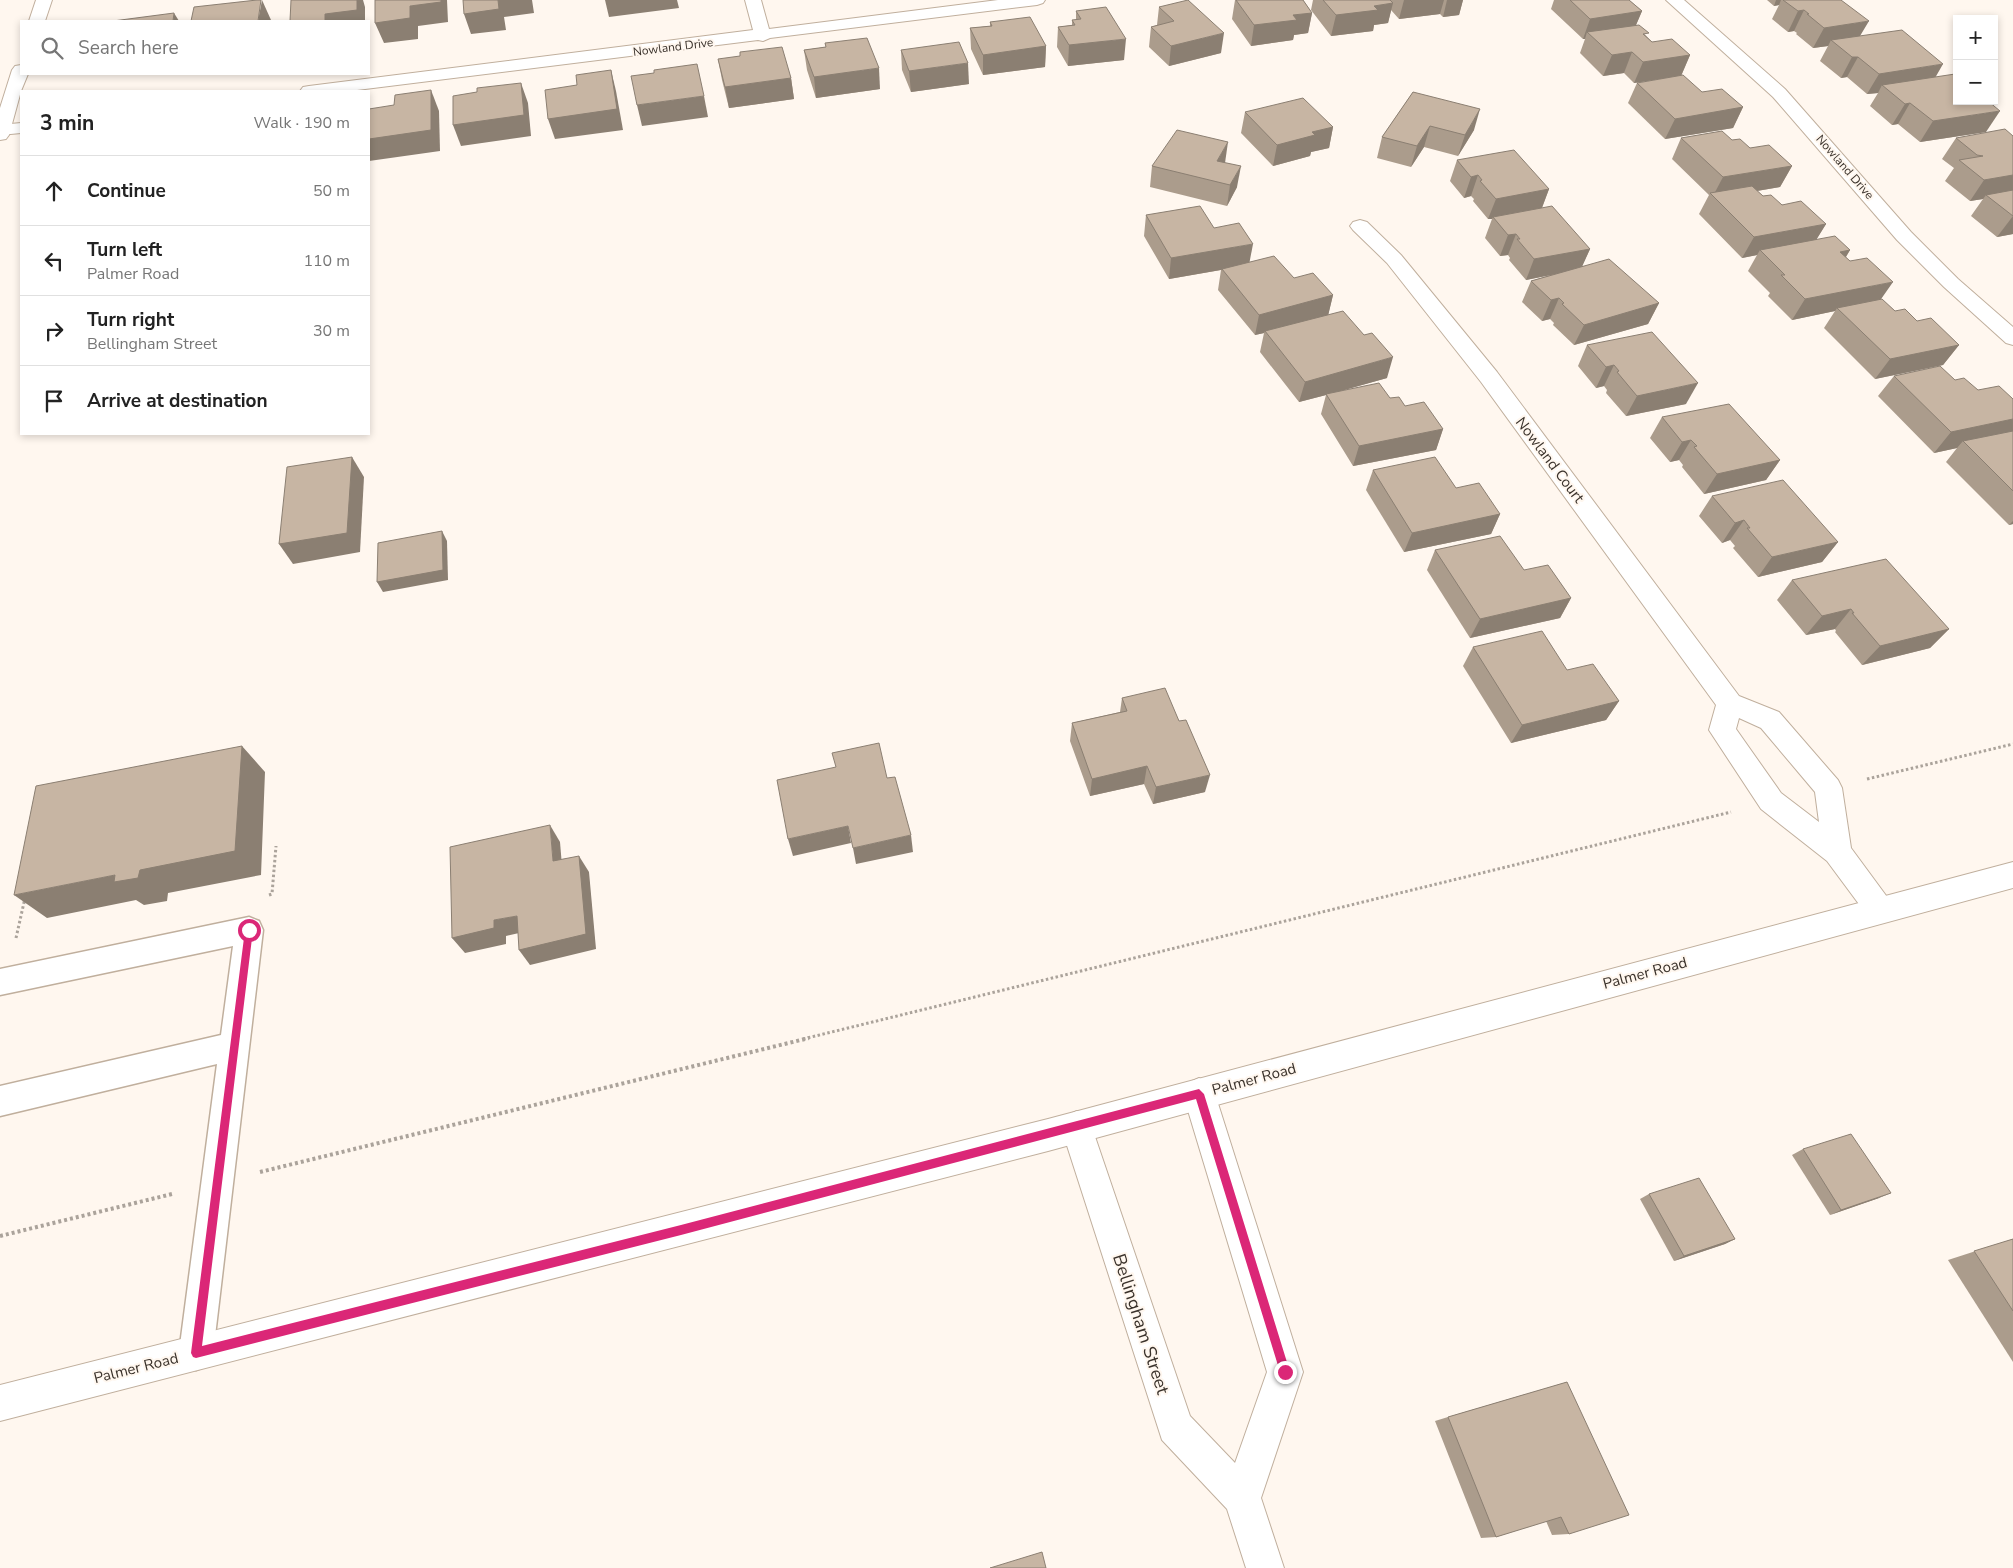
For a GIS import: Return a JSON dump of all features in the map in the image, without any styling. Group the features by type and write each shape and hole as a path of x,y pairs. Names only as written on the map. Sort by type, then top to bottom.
{"street":[{"path":"37,20 44,0"},
{"path":"752,0 763,36"},
{"name":"Nowland Drive","path":"317,90 763,36 1037,0"},
{"name":"Nowland Drive","path":"1674,0 1779,93 1904,236 1951,283 2013,338"},
{"path":"1,133 20,73"},
{"path":"1,133 20,128"},
{"name":"Nowland Court","path":"1360,226 1394,259 1489,378 1730,702 1770,720 1828,788 1837,852"},
{"name":"Nowland Court","path":"1730,702 1722,730 1771,801 1837,852 1880,910"},
{"name":"Palmer Road","path":"0,1403 1078,1127 2013,874"},
{"path":"1199,1094 1285,1372 1242,1498"},
{"name":"Bellingham Street","path":"1078,1127 1175,1427 1242,1498 1265,1568"}],"lane":[{"path":"0,982 249,930 233,1046 219,1183 196,1353"},
{"path":"0,1101 233,1046"}],"path":[{"path":"1859,781 2013,744"},
{"path":"0,1236 1733,811"}],"building":[{"path":"261,0 258,20 191,20 194,7"},
{"path":"291,0 357,0 357,10 325,14 325,20 290,20"},
{"path":"375,0 441,0 441,2 410,6 410,18 375,23"},
{"path":"463,0 498,0 499,9 464,14"},
{"path":"1188,0 1224,33 1171,46 1151,27 1174,21 1159,7"},
{"path":"1236,0 1303,0 1312,13 1293,15 1297,20 1254,25"},
{"path":"1323,0 1390,0 1393,3 1374,6 1378,10 1336,15"},
{"path":"1570,0 1629,0 1642,11 1590,19"},
{"path":"1783,0 1841,0 1869,21 1824,28 1804,10 1798,11"},
{"path":"1106,7 1126,39 1069,45 1058,27 1075,25 1072,20 1081,19 1076,11"},
{"path":"174,13 173,20 121,20"},
{"path":"1030,17 1046,46 983,55 970,28 992,26 990,22"},
{"path":"1639,25 1649,33 1643,34 1652,42 1672,39 1690,55 1643,62 1632,52 1612,55 1587,32"},
{"path":"1902,30 1943,64 1879,74 1858,57 1852,57 1831,40"},
{"path":"867,38 879,68 814,77 804,50 826,47 825,43"},
{"path":"959,42 968,63 909,71 901,50"},
{"path":"782,47 791,78 725,87 718,59 740,56 740,52"},
{"path":"697,64 704,96 637,105 631,76 654,73 654,70"},
{"path":"611,70 617,109 548,119 545,90 577,85 576,75"},
{"path":"1953,74 1953,105 1993,105 2000,111 1933,121 1910,103 1905,104 1882,85"},
{"path":"1683,75 1702,92 1722,89 1743,107 1675,119 1637,83"},
{"path":"521,83 524,115 453,125 453,96 477,92 477,88"},
{"path":"431,90 431,130 370,139 370,109 394,105 395,95"},
{"path":"1413,92 1480,109 1465,135 1430,126 1417,146 1382,137"},
{"path":"1303,98 1333,127 1312,132 1315,135 1277,145 1245,112"},
{"path":"2005,129 2013,136 2013,175 1984,180 1959,160 1983,156 1977,155 1956,138"},
{"path":"1177,130 1228,142 1217,161 1241,166 1230,185 1152,166"},
{"path":"1722,131 1732,140 1740,139 1750,148 1769,145 1792,166 1723,177 1681,138"},
{"path":"1514,150 1549,189 1496,199 1480,181 1482,180 1478,175 1471,177 1457,160"},
{"path":"1752,186 1763,196 1771,195 1782,205 1801,201 1826,224 1754,237 1710,193"},
{"path":"2013,190 2013,216 1986,195"},
{"path":"1200,206 1214,228 1239,223 1253,244 1171,258 1146,215"},
{"path":"1552,206 1590,249 1534,259 1517,239 1520,239 1516,234 1508,235 1493,217"},
{"path":"1835,236 1850,250 1840,252 1850,261 1867,258 1893,282 1805,299 1781,275 1785,275 1760,250"},
{"path":"1274,256 1294,278 1313,273 1333,295 1259,315 1222,269"},
{"path":"1609,259 1659,303 1584,325 1562,304 1564,303 1559,298 1551,300 1531,281"},
{"path":"1882,299 1895,311 1905,309 1917,321 1931,318 1959,345 1890,359 1837,308"},
{"path":"1343,311 1364,335 1372,333 1393,357 1305,382 1265,331"},
{"path":"1652,332 1698,383 1637,396 1617,372 1619,371 1614,365 1606,367 1587,345"},
{"path":"1940,366 1955,380 1964,378 1978,390 1999,386 2013,399 2013,419 1951,432 1894,376"},
{"path":"1379,383 1390,398 1399,397 1405,406 1424,402 1443,429 1359,446 1326,394"},
{"path":"1729,404 1780,460 1717,474 1694,447 1697,446 1691,440 1682,442 1662,417"},
{"path":"2013,431 2013,491 1963,441"},
{"path":"352,457 347,533 279,544 287,467"},
{"path":"1435,457 1456,488 1479,483 1500,514 1412,533 1373,470"},
{"path":"1783,480 1838,542 1772,557 1747,528 1750,528 1744,520 1735,523 1712,496"},
{"path":"442,531 443,570 377,582 378,543"},
{"path":"1500,536 1524,570 1548,565 1571,598 1480,619 1435,550"},
{"path":"1886,559 1949,629 1880,646 1852,613 1854,613 1851,609 1822,616 1792,580"},
{"path":"1542,631 1567,670 1593,664 1619,701 1522,725 1473,647"},
{"path":"1165,688 1179,721 1186,720 1210,775 1156,787 1147,766 1092,779 1072,723 1127,711 1122,698"},
{"path":"879,743 887,778 895,777 911,835 853,848 848,826 788,839 777,780 836,767 832,753"},
{"path":"242,746 235,851 140,870 138,878 114,882 115,875 14,895 36,786"},
{"path":"550,825 553,861 579,856 586,934 519,950 517,916 494,920 494,928 452,938 450,847"},
{"path":"1851,1134 1891,1193 1841,1210 1803,1149"},
{"path":"1699,1178 1735,1239 1684,1256 1649,1194"},
{"path":"2013,1239 2013,1311 1974,1251"},
{"path":"1567,1382 1629,1515 1569,1534 1561,1517 1496,1537 1448,1417"},
{"path":"1042,1552 1046,1568 990,1568"}],"route":[{"path":"249,930 233,1046 219,1183 196,1353 480,1282 1199,1094 1285,1372"}]}
